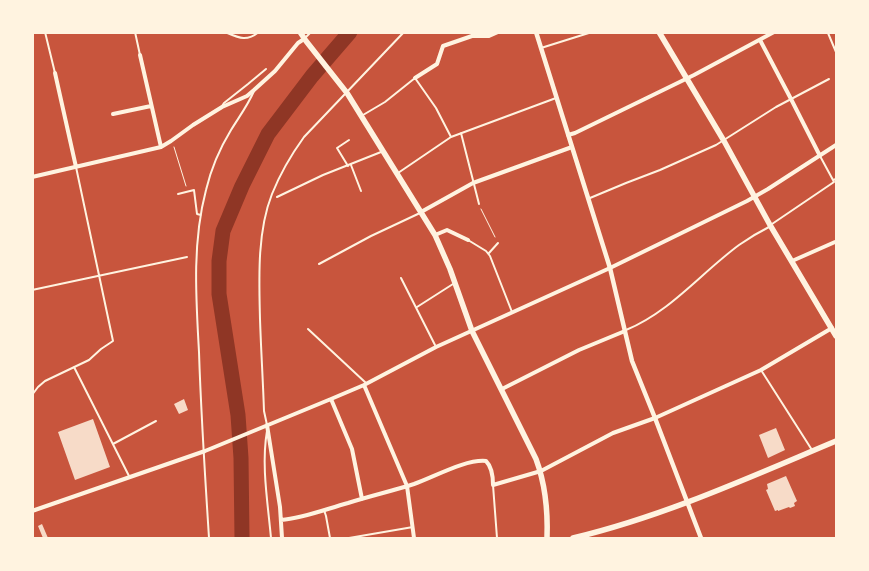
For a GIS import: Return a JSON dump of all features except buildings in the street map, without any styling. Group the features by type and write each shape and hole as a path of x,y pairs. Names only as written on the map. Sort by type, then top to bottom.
{"main road":[{"path":"300,32 346,91 435,235 456,283 472,331 531,447 541,471 546,496 547,538"},
{"path":"659,32 836,336"},
{"path":"574,538 624,525 687,503 836,441"}],"street":[{"path":"415,78 437,64 443,46 472,36 488,36 498,32"},
{"path":"536,32 610,268 632,361 701,538"},
{"path":"568,135 686,79 774,32"},
{"path":"32,177 161,147 171,142 193,125 222,107 247,96 275,71 298,43 305,40"},
{"path":"760,40 820,156"},
{"path":"140,55 161,147"},
{"path":"55,73 76,167"},
{"path":"113,114 152,106"},
{"path":"32,512 204,451 365,384 436,348 610,268 755,197 836,145"},
{"path":"421,212 474,183 572,147"},
{"path":"435,235 447,230 468,240"},
{"path":"792,261 836,242"},
{"path":"281,520 324,510 406,486 482,460 489,463 493,486 541,471 613,433 655,418 761,370 832,328"},
{"path":"502,389 579,350 624,331"},
{"path":"365,384 406,486 414,538"},
{"path":"331,399 352,449 362,499"},
{"path":"265,427 281,520 282,538"}],"lane":[{"path":"45,32 55,73"},
{"path":"135,32 140,55"},
{"path":"225,32 246,39 259,32"},
{"path":"305,40 311,32"},
{"path":"271,538 265,469 260,326 260,262 266,212 279,177 304,137 404,32"},
{"path":"541,48 592,32"},
{"path":"828,32 836,52"},
{"path":"222,107 224,103 266,69"},
{"path":"361,116 385,102 415,78 436,108 451,137"},
{"path":"589,199 724,141 791,99 829,79"},
{"path":"209,538 196,257 206,188 220,150 245,109 254,90"},
{"path":"398,173 451,137 556,98"},
{"path":"461,133 480,204"},
{"path":"349,140 337,148 350,165 361,191"},
{"path":"277,197 384,151"},
{"path":"624,331 639,325 658,312 740,244 834,182 835,179 820,156"},
{"path":"32,395 45,381 89,360 113,341 76,167"},
{"path":"178,194 194,190 197,214 201,215"},
{"path":"319,264 421,212"},
{"path":"468,240 489,253 512,312"},
{"path":"489,253 498,244"},
{"path":"32,290 187,256"},
{"path":"402,278 436,348"},
{"path":"416,307 456,283"},
{"path":"308,328 365,384"},
{"path":"74,367 130,478"},
{"path":"761,370 812,451"},
{"path":"113,444 156,421"},
{"path":"493,486 497,538"},
{"path":"324,510 330,538"},
{"path":"349,538 412,527"}],"path":[{"path":"171,142 188,191"},
{"path":"480,204 481,210 498,244"}],"waterway":[{"path":"242,538 241,458 238,415 219,294 219,261 223,231 242,186 268,134 312,76 350,32"}]}
